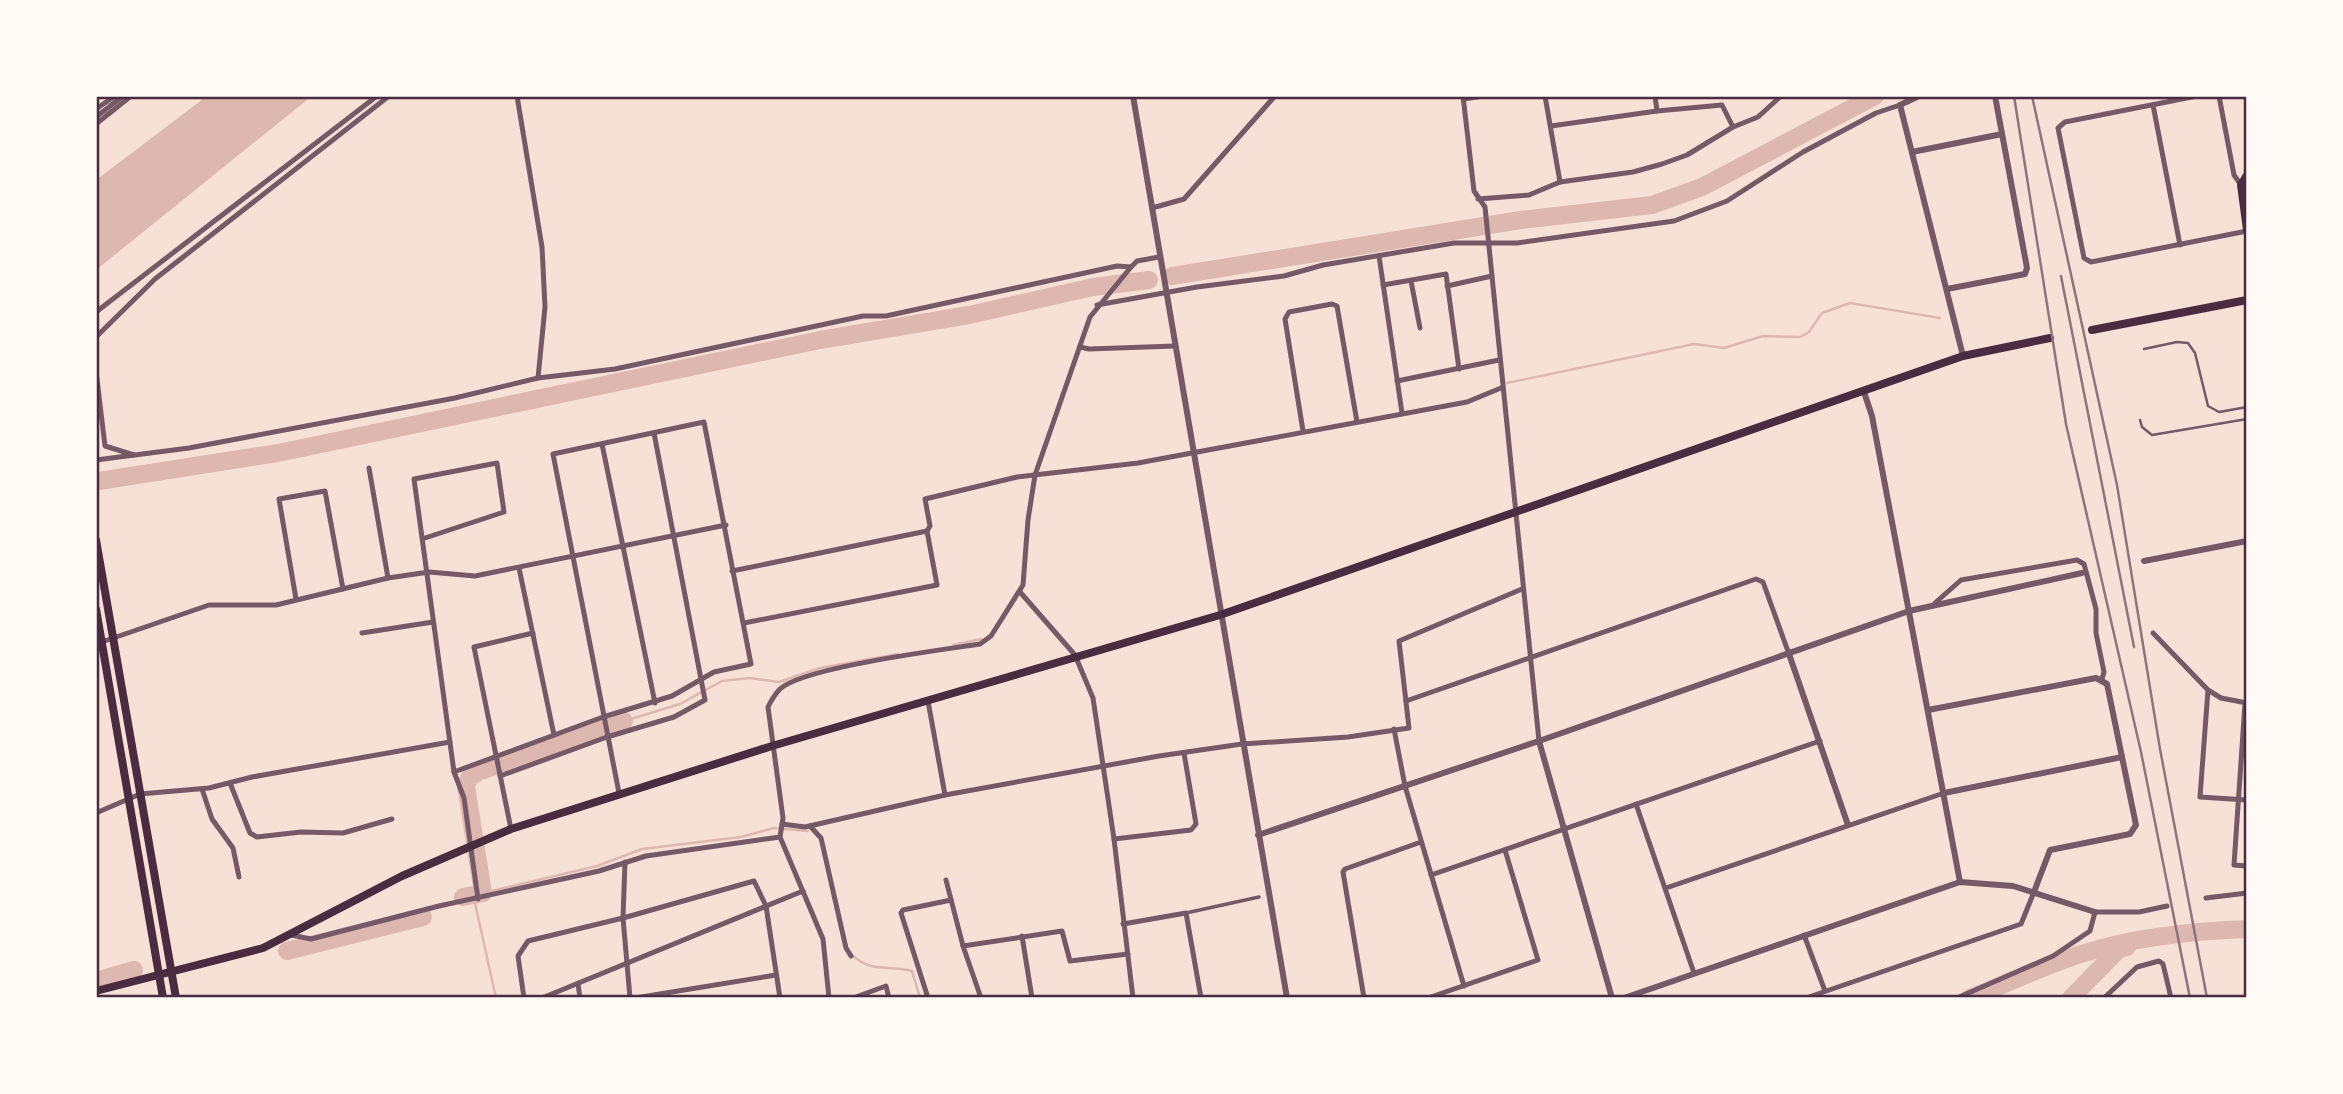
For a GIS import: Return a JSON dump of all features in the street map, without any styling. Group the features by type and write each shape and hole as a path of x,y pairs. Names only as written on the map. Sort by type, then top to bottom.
{"main road":[{"path":"2247,175 2241,185 2247,231"},
{"path":"2092,330 2247,300"},
{"path":"96,990 243,954 291,935 402,876 511,829 772,746 1075,655 1220,615 1726,436 1864,392 1963,356 2050,338"},
{"path":"96,540 111,639 176,998"},
{"path":"96,609 99,643 163,998"}],"street":[{"path":"96,109 115,96"},
{"path":"96,117 123,96"},
{"path":"96,124 131,96"},
{"path":"96,312 377,96"},
{"path":"96,337 155,279 389,96"},
{"path":"517,96 542,247 545,307 538,378"},
{"path":"1133,96 1287,998"},
{"path":"1152,208 1184,199 1275,96"},
{"path":"1483,96 1463,97 1474,191 1485,207 1501,388 1539,741 1562,830 1612,998"},
{"path":"1545,96 1560,181"},
{"path":"1655,96 1657,111"},
{"path":"1478,199 1529,195 1560,181 1633,172 1662,164 1712,142 1733,127 1758,117 1781,96"},
{"path":"1099,303 1166,291 1284,276 1323,265 1454,243 1517,243 1674,221 1727,201 1804,152 1876,113 1919,96"},
{"path":"1947,289 2026,272 1995,96"},
{"path":"2197,96 2065,122 2059,128 2086,260 2091,262 2247,231"},
{"path":"2219,96 2234,175 2241,185"},
{"path":"1900,104 1963,356"},
{"path":"1551,126 1722,105 1733,127"},
{"path":"2153,105 2180,245"},
{"path":"1912,152 2002,134"},
{"path":"1379,256 1402,414"},
{"path":"829,998 823,940 780,837 782,824 768,707 779,690 787,684 843,667 980,644 991,636 1020,592 1026,573 1028,520 1035,475 1080,347 1099,303 1138,261 1159,257"},
{"path":"96,460 137,456 455,398 533,382 538,378 615,369 863,316 886,316 1117,265 1129,268"},
{"path":"149,271 155,279"},
{"path":"1383,285 1446,274 1459,369"},
{"path":"1447,286 1492,276"},
{"path":"1411,281 1420,328"},
{"path":"1303,431 1285,319 1289,312 1332,303 1337,306 1357,422"},
{"path":"1080,347 1175,346"},
{"path":"1397,381 1499,360"},
{"path":"96,371 105,446 137,456"},
{"path":"744,623 937,585 925,499 1017,477 1139,463 1192,451 1467,402 1501,388"},
{"path":"1864,392 1872,416 1960,882"},
{"path":"454,772 497,759 603,717 655,703 714,672 751,664 704,422 553,454 572,559 603,717 607,737 619,793"},
{"path":"500,773 691,710 705,700 654,433"},
{"path":"602,444 655,703"},
{"path":"425,538 504,512 497,463 414,479 425,538 433,622 454,772 464,798 478,899"},
{"path":"369,468 388,578"},
{"path":"296,599 279,499 325,491 343,589"},
{"path":"99,643 209,605 276,605 388,578 429,572 475,576 572,559 726,526"},
{"path":"732,571 928,531"},
{"path":"2144,561 2247,541"},
{"path":"1935,603 1961,580 2077,560 2084,564 2096,609 2096,633 2104,672 2102,679"},
{"path":"519,568 554,735"},
{"path":"1258,835 1539,741 1909,611 1935,603 2082,573"},
{"path":"1406,701 1756,579 1763,582 1847,825"},
{"path":"782,824 810,826 945,795 1184,752 1242,744 1348,737 1410,726 1399,641 1522,589"},
{"path":"1020,592 1075,655 1093,698 1114,839 1133,998"},
{"path":"362,633 433,622"},
{"path":"511,829 474,647 533,633"},
{"path":"2153,633 2208,690 2221,698 2246,703 2234,865 2247,866"},
{"path":"1806,998 2021,924 2050,850 2130,834 2136,825 2108,687 2102,679 1928,710"},
{"path":"2208,690 2200,797 2247,800"},
{"path":"928,701 945,795"},
{"path":"1394,729 1405,786 1464,986"},
{"path":"1431,875 1820,741"},
{"path":"96,813 140,794 202,789 450,742"},
{"path":"1114,839 1191,830 1196,824 1184,752"},
{"path":"1666,888 1944,793 2122,757"},
{"path":"230,783 250,833 257,838 301,832 343,833 391,819"},
{"path":"202,789 212,819 233,848 239,877"},
{"path":"1636,804 1694,973"},
{"path":"810,826 821,838 846,948 851,956"},
{"path":"291,935 311,939 656,854 780,837"},
{"path":"1364,998 1343,872 1421,842"},
{"path":"1428,998 1538,960 1506,850"},
{"path":"625,862 625,966 632,998 776,975"},
{"path":"946,880 962,946 981,998"},
{"path":"524,998 518,956 527,941 623,918 754,881 766,906 780,998"},
{"path":"1623,998 1960,882 1997,883 2095,912 2139,912 2167,906"},
{"path":"542,998 803,891"},
{"path":"2206,898 2247,893"},
{"path":"1123,925 1259,897"},
{"path":"928,998 901,913 903,910 951,900"},
{"path":"1957,998 2053,956 2090,931 2095,912"},
{"path":"1186,913 1200,998"},
{"path":"962,946 1062,931 1070,961 1128,954"},
{"path":"1804,935 1825,991"},
{"path":"1022,936 1032,998"},
{"path":"2104,998 2137,967 2159,961 2164,964 2171,998"},
{"path":"578,984 580,998"},
{"path":"853,998 886,986 889,998"}],"lane":[{"path":"2144,349 2177,342 2188,343 2195,352 2208,406 2218,412 2247,407"},
{"path":"2140,420 2142,427 2152,435 2247,419"}],"shaded area":[{"path":"207,96 312,96 96,270 96,180"}],"waterway":[{"path":"1172,276 1521,220 1652,205 1702,187 1875,96"},
{"path":"99,481 278,453 820,340 969,315 1093,287 1149,280"},
{"path":"1507,383 1694,344 1724,348 1763,336 1800,337 1809,332 1822,313 1850,303 1940,318"},
{"path":"953,645 981,639"},
{"path":"624,721 680,704 722,681 750,678 779,682 820,668 898,654"},
{"path":"463,897 483,893 466,786 469,778 478,772 624,721"},
{"path":"483,893 597,866 642,849 741,837 774,828 808,831"},
{"path":"473,894 496,998"},
{"path":"287,951 423,917"},
{"path":"1970,998 2053,964 2101,948 2163,936 2247,929"},
{"path":"2071,998 2119,949 2127,947"},
{"path":"852,955 874,967 912,971 920,998"},
{"path":"96,981 134,970"}],"railway":[{"path":"2014,96 2066,424 2141,752 2190,998"},
{"path":"2032,96 2117,485 2160,749 2207,998"},
{"path":"2061,276 2134,647"}]}
